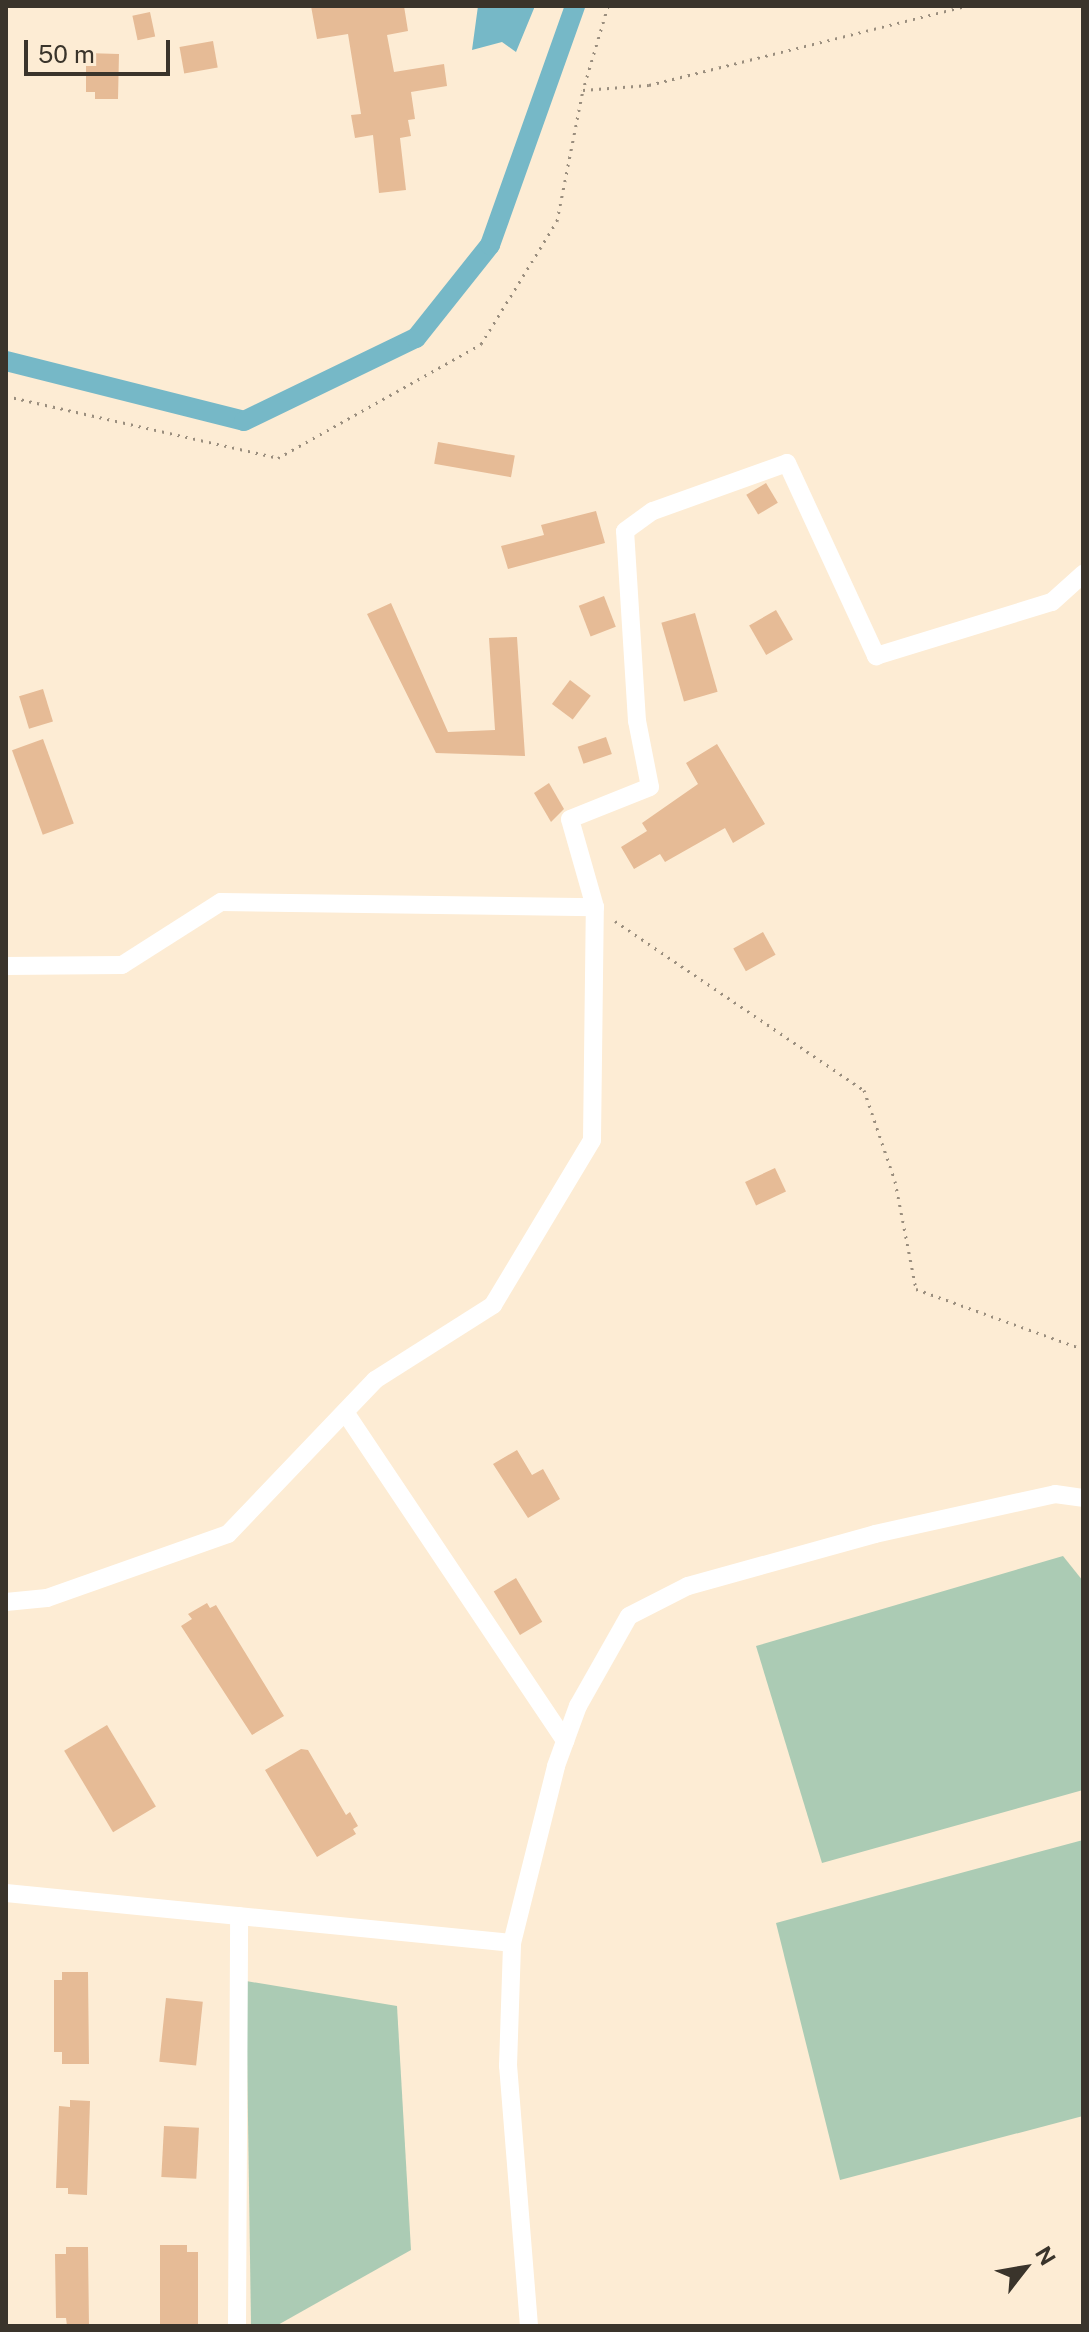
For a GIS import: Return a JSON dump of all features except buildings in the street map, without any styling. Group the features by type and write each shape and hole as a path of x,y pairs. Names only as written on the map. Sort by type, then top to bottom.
{"street":[{"path":"6,1602 47,1598 228,1534 375,1380 493,1305 592,1140 595,907 570,819 650,787 637,721 625,531 653,511 787,463 876,656 1052,602 1083,574"},
{"path":"6,966 122,965 221,902 595,907"},
{"path":"345,1412 565,1741"},
{"path":"529,2326 508,2066 506,2003 512,1943 522,1888 565,1741 600,1662 629,1616 647,1603 688,1586 875,1534 1055,1494 1083,1498"},
{"path":"6,1893 512,1943"},
{"path":"237,2326 239,1916"}],"path":[{"path":"6,396 278,458 481,344 557,221 583,90 608,6"},
{"path":"583,90 649,85 965,6"},
{"path":"595,907 864,1090 895,1181 916,1289 1083,1349"}],"green space":[{"path":"1063,1556 1083,1581 1083,1790 822,1863 756,1646"},
{"path":"1083,1840 1083,2116 840,2180 776,1923"},
{"path":"246,1981 397,2006 411,2250 276,2326 251,2326"}],"water":[{"path":"478,6 535,6 516,52 502,42 472,50"}],"waterway":[{"path":"6,361 244,421 416,338 490,245 575,6"}]}
